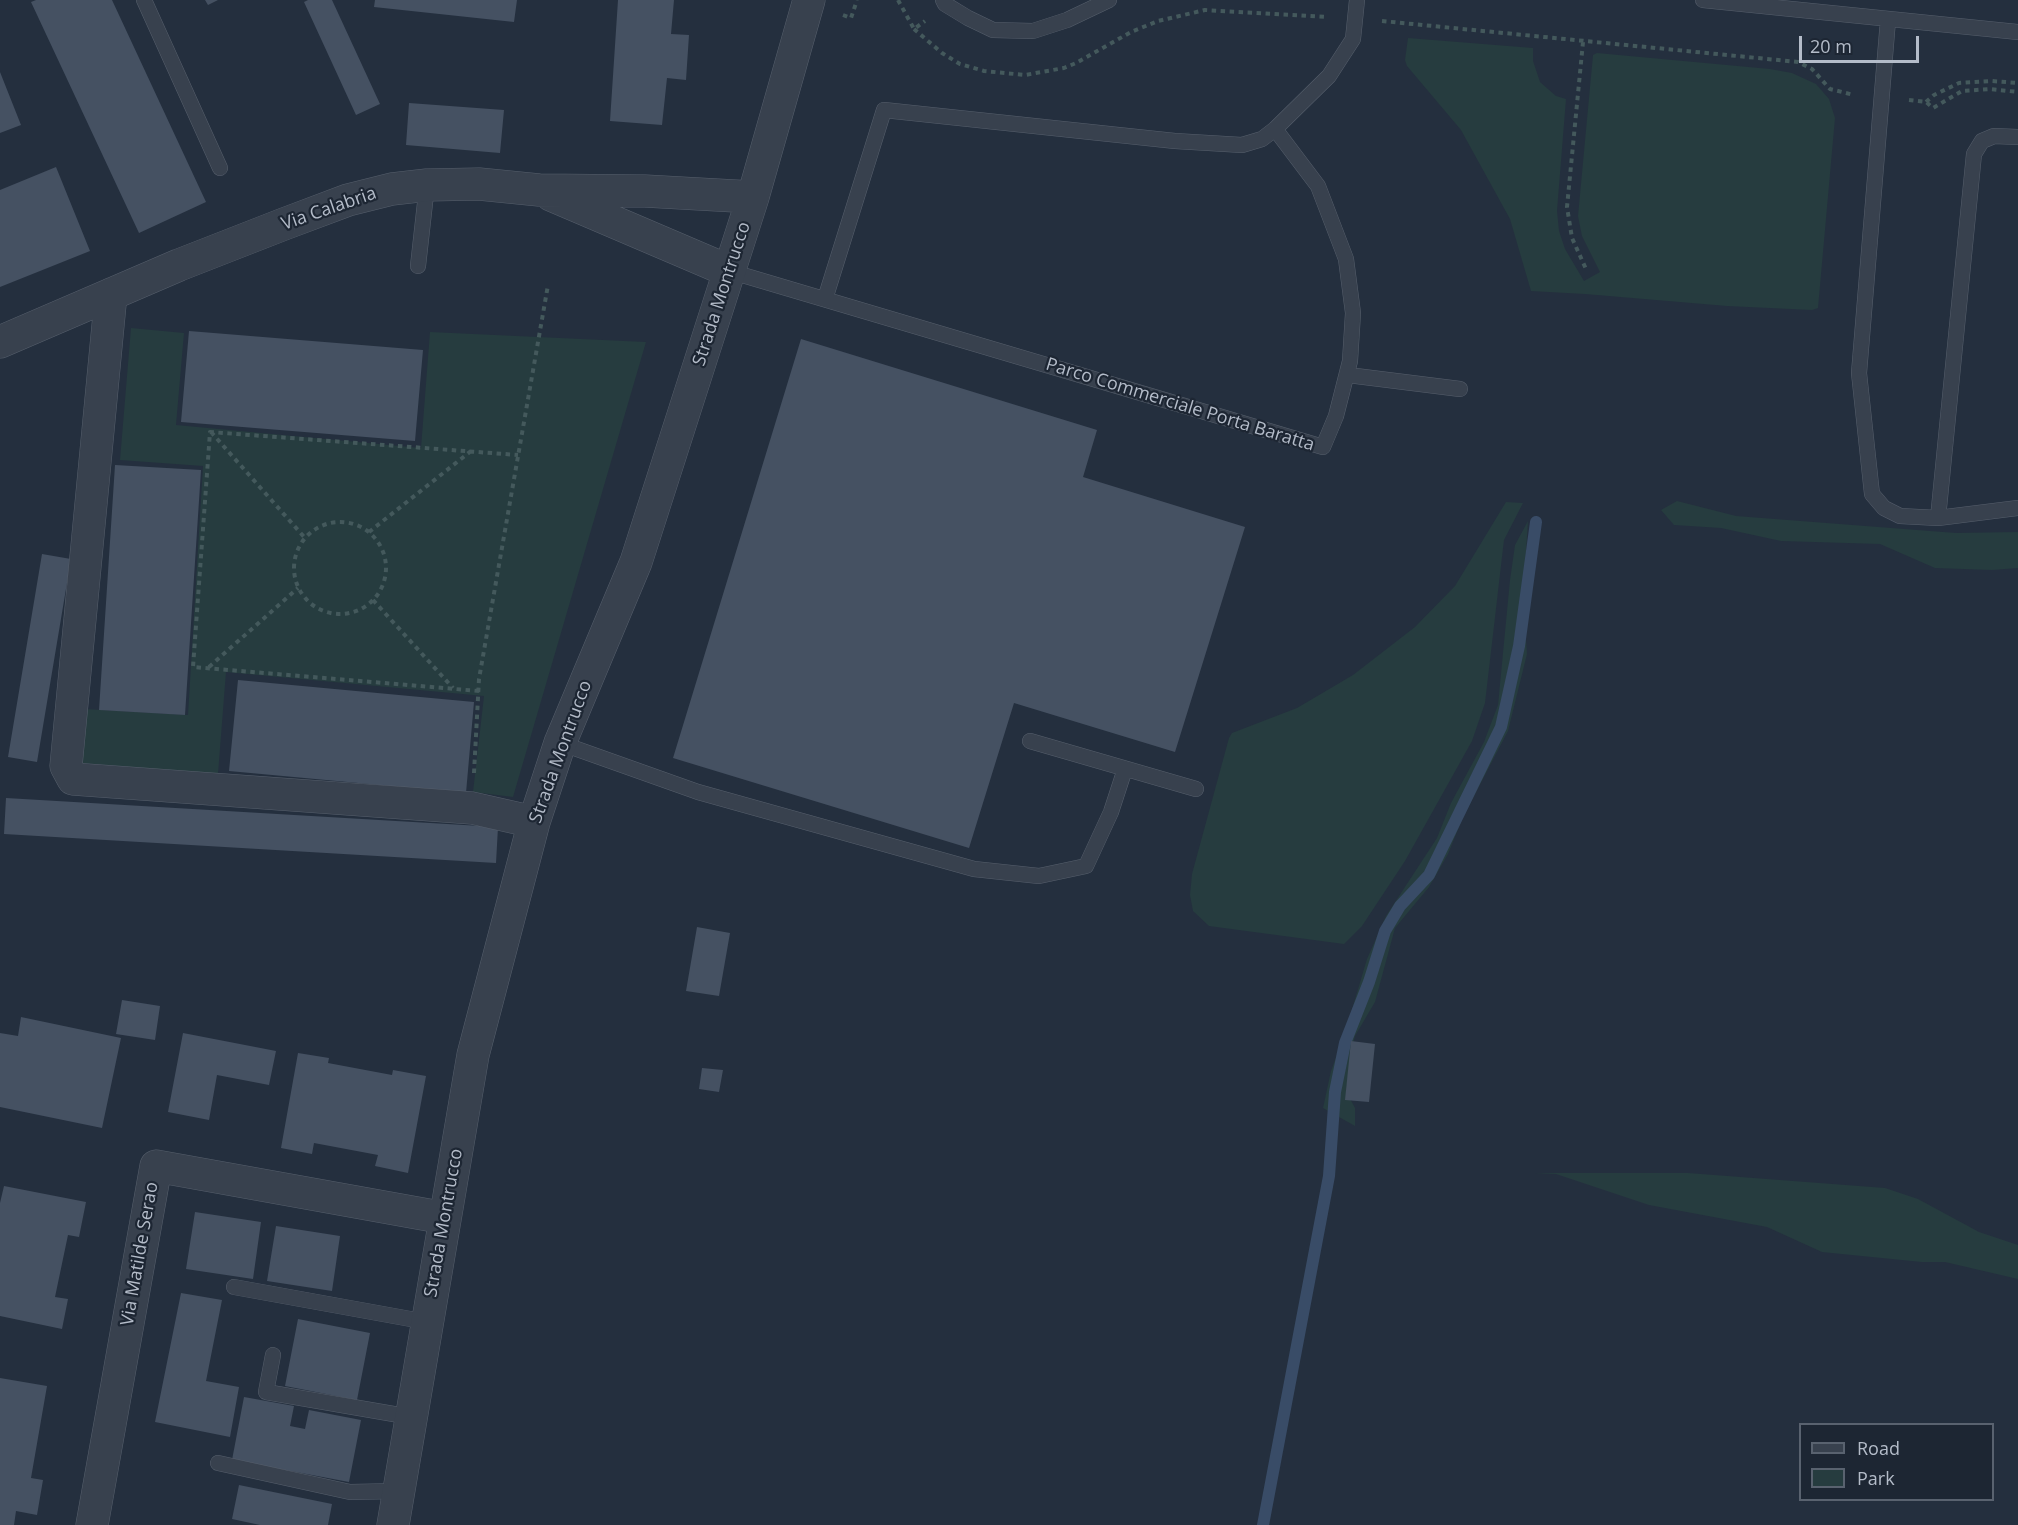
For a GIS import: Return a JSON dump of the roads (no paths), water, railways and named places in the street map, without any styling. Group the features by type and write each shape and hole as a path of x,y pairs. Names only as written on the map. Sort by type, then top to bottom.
{"street":[{"name":"Strada Montrucco","path":"393,1525 472,1055 534,822 560,743 636,562 753,197 810,0"},
{"name":"Via Calabria","path":"0,342 179,265 348,200 392,189 427,185 479,184 539,190 645,191 753,197"},
{"path":"539,190 729,271"},
{"path":"111,294 66,766 73,779 472,808 534,822"},
{"name":"Via Matilde Serao","path":"92,1525 156,1166 445,1218"}],"lane":[{"path":"144,0 220,168"},
{"path":"943,0 945,4 968,18 993,30 1033,31 1067,20 1109,0"},
{"path":"825,299 884,110 1175,141 1242,145 1262,139 1275,129 1329,76 1353,39 1357,0"},
{"path":"1703,0 1888,21 2018,32"},
{"path":"1888,21 1859,373 1872,494 1884,508 1900,516 1938,518 2018,508"},
{"name":"Parco Commerciale Porta Baratta","path":"729,271 1323,447 1336,416 1348,375 1353,313 1346,259 1318,186 1275,129"},
{"path":"1938,518 1974,154 1982,141 1994,136 2018,137"},
{"path":"418,266 427,185"},
{"path":"1348,375 1460,389"},
{"path":"1030,741 1196,789"},
{"path":"560,743 698,792 974,869 1039,876 1086,866 1111,812 1125,769"},
{"path":"234,1287 427,1322"},
{"path":"273,1355 266,1392 411,1417"},
{"path":"218,1463 350,1492 399,1491"}],"waterway":[{"path":"1263,1525 1329,1176 1335,1092 1345,1043 1369,982 1385,931 1400,906 1429,875 1501,727 1519,646 1536,522"}]}
